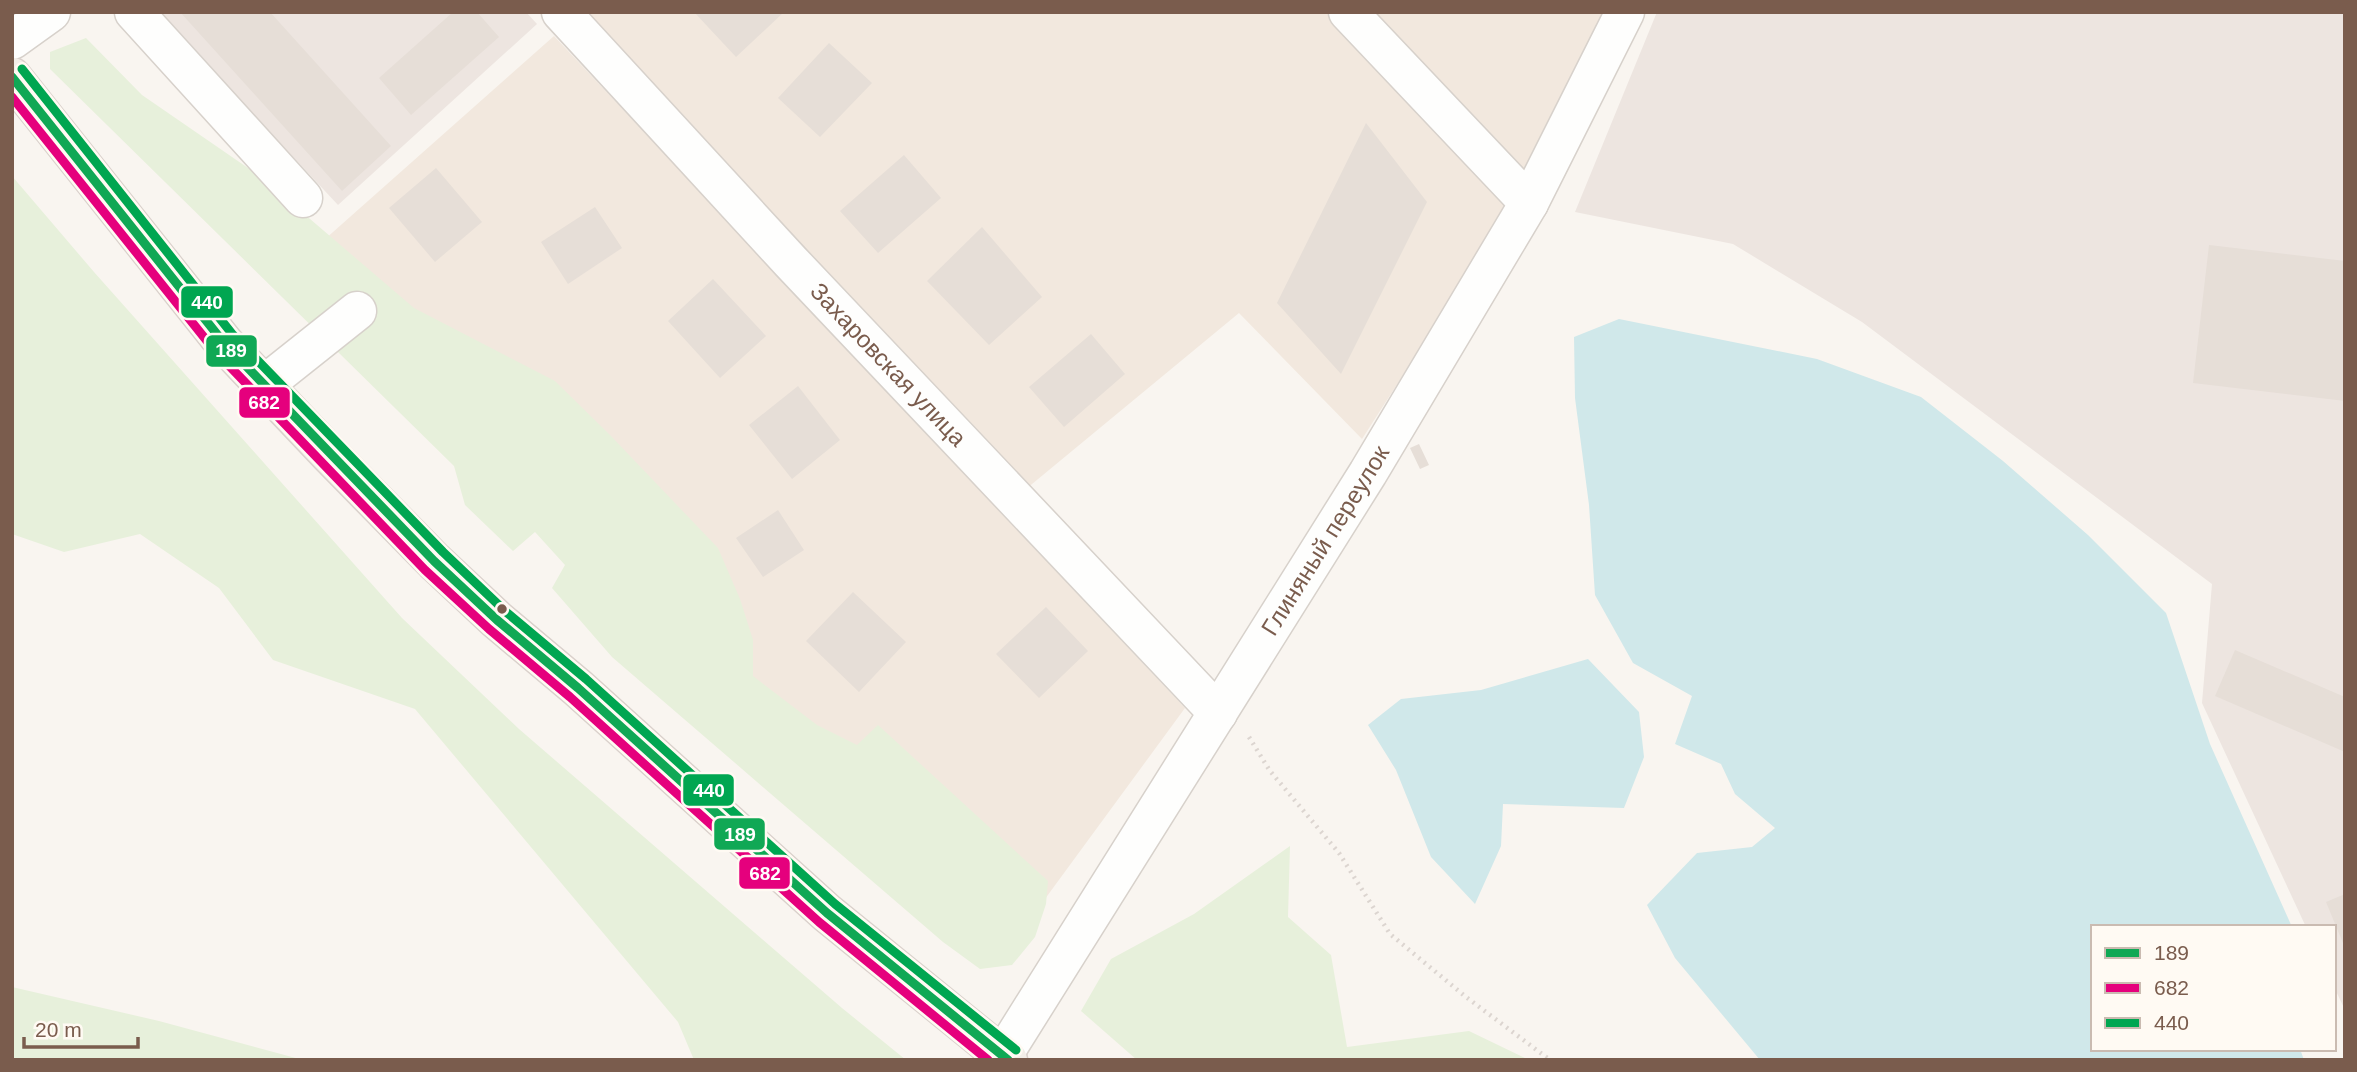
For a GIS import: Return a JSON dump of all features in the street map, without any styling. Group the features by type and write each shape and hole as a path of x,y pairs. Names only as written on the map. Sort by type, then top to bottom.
{"main road":[{"path":"12,77 224,343 425,551 497,620 578,688 827,914 1005,1058"}],"street":[{"path":"12,40 51,12"},
{"path":"134,12 303,198"},
{"name":"Захаровская улица","path":"561,12 800,272 1226,699"},
{"path":"1348,12 1529,203"},
{"name":"Глиняный переулок","path":"1005,1058 1368,473 1529,203 1625,12"},
{"path":"264,385 357,311"}],"path":[{"path":"1226,699 1247,701 1249,740 1270,771 1339,853 1390,934 1466,997 1550,1060"}],"shaded area":[{"path":"158,12 526,12 537,24 338,205"},
{"path":"573,12 1613,12 1510,208 1362,439 1239,313 1026,489"},
{"path":"1657,12 2345,12 2345,1010 2336,991 2336,925 2305,925 2202,703 2212,584 1862,322 1733,244 1575,212"},
{"path":"554,36 1185,708 1009,948 315,248"}],"green space":[{"path":"86,38 142,95 261,177 414,308 555,381 610,435 718,548 740,599 753,640 753,676 817,725 857,745 878,725 1048,881 1046,904 1035,937 1012,965 980,969 943,942 612,657 552,588 565,565 535,532 513,551 465,505 454,466 50,69 50,52"},
{"path":"12,176 402,618 519,729 906,1060 694,1060 678,1022 415,709 273,660 219,588 140,534 64,552 12,534"},
{"path":"1290,846 1288,917 1331,955 1347,1047 1469,1031 1529,1060 1137,1060 1081,1011 1111,959 1194,914"},
{"path":"12,987 159,1021 303,1060 12,1060"}],"water":[{"path":"1619,319 1817,359 1921,397 2003,461 2088,535 2166,613 2210,744 2291,925 2091,925 2091,1051 2301,1051 2304,1060 1760,1060 1675,958 1647,905 1697,853 1752,847 1775,828 1735,794 1721,764 1675,744 1692,696 1633,663 1595,595 1589,505 1575,398 1574,337"},
{"path":"1588,659 1639,712 1644,757 1624,808 1503,804 1501,846 1475,904 1431,857 1396,770 1368,725 1401,699 1481,690"}],"building":[{"path":"180,12 270,12 391,146 342,191"},
{"path":"453,12 477,12 499,37 411,115 379,78"},
{"path":"694,12 784,12 736,57"},
{"path":"829,43 872,83 820,137 778,98"},
{"path":"1366,123 1427,202 1341,374 1277,303"},
{"path":"904,155 941,198 878,253 840,211"},
{"path":"436,168 482,222 435,262 389,208"},
{"path":"595,207 622,248 568,284 541,242"},
{"path":"982,227 1042,297 989,345 927,281"},
{"path":"2209,245 2345,261 2345,401 2193,383"},
{"path":"713,279 766,336 720,378 668,321"},
{"path":"1091,334 1125,374 1064,427 1029,387"},
{"path":"798,386 840,440 792,479 749,425"},
{"path":"1419,444 1429,465 1420,469 1410,448"},
{"path":"778,510 804,550 763,577 736,538"},
{"path":"853,592 906,642 859,692 806,641"},
{"path":"1046,607 1088,651 1039,698 996,654"},
{"path":"2235,650 2345,697 2345,752 2215,696"},
{"path":"2345,894 2345,948 2336,925 2326,902"}],"transit line":[{"name":"440","path":"22,69 233,335 443,552 505,611 586,679 835,904 1016,1050"},
{"name":"189","path":"12,77 224,343 434,561 827,913 1008,1060"},
{"name":"682","path":"12,97 215,351 425,570 819,922 988,1060"}]}
